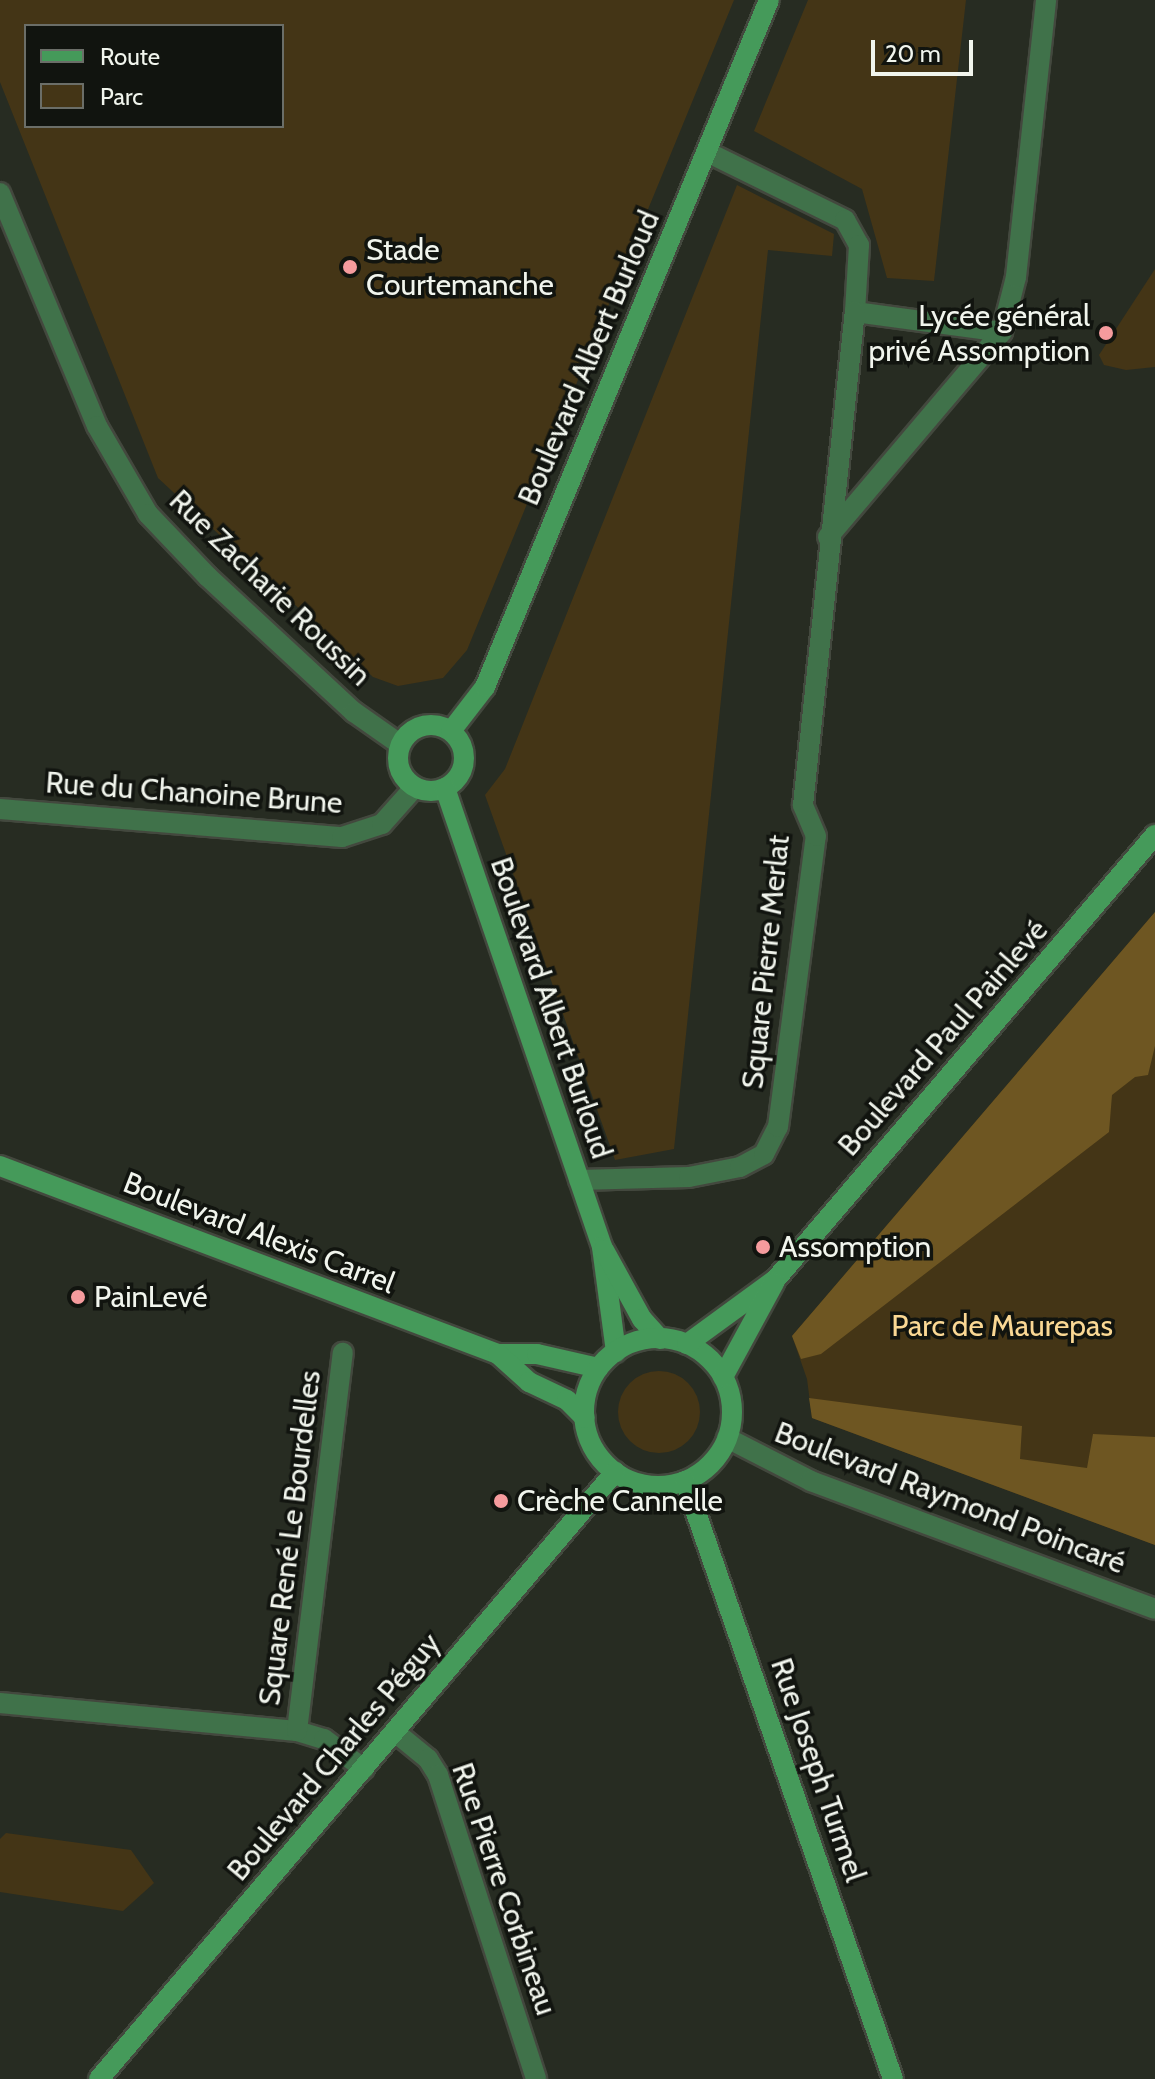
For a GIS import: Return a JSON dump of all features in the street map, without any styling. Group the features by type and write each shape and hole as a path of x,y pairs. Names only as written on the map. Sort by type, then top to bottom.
{"street":[{"name":"Boulevard Albert Burloud","path":"451,731 485,687 769,0"},
{"path":"828,537 1002,332 1016,277 1046,0"},
{"name":"Square Pierre Merlat","path":"579,1180 689,1177 752,1164 773,1142 816,836 803,805 828,537 855,312 859,245 845,220 707,152"},
{"name":"Rue Zacharie Roussin","path":"0,193 97,426 148,514 208,577 354,712 401,745"},
{"path":"855,312 1002,332"},
{"path":"441,725 451,731 462,747 463,760 455,780 445,788 430,792 414,788 400,772 401,745 416,727 441,725"},
{"name":"Rue du Chanoine Brune","path":"0,809 342,837 382,824 414,788"},
{"name":"Boulevard Albert Burloud","path":"445,788 602,1247 642,1319 660,1339"},
{"name":"Boulevard Paul Painlevé","path":"723,1377 776,1279 1155,835"},
{"name":"Boulevard Alexis Carrel","path":"0,1166 498,1354 537,1354 598,1368"},
{"name":"Boulevard Albert Burloud","path":"602,1247 616,1352"},
{"name":"Boulevard Paul Painlevé","path":"687,1344 776,1279"},
{"path":"660,1339 687,1344 723,1377 732,1408 727,1438 708,1466 685,1481 641,1484 615,1472 593,1449 585,1418 587,1392 598,1368 616,1352 660,1339"},
{"name":"Square René Le Bourdelles","path":"297,1731 343,1353"},
{"name":"Boulevard Alexis Carrel","path":"498,1354 529,1382 567,1400 585,1418"},
{"name":"Boulevard Raymond Poincaré","path":"727,1438 811,1481 1155,1609"},
{"name":"Boulevard Charles Péguy","path":"99,2079 615,1472"},
{"name":"Rue Joseph Turmel","path":"685,1481 893,2079"},
{"path":"0,1703 297,1731 335,1745 364,1769"},
{"name":"Rue Pierre Corbineau","path":"395,1732 428,1759 438,1775 536,2079"}],"green space":[{"name":"Stade Courtemanche","path":"0,0 734,0 467,650 443,678 398,686 373,677 158,478 0,82"},
{"path":"808,0 966,0 934,281 887,278 862,189 754,131"},
{"path":"737,185 834,234 832,256 768,250 674,1149 615,1160 485,795 505,769"},
{"path":"1155,269 1155,367 1126,370 1104,365 1099,355"},
{"name":"Parc de Maurepas","path":"1155,912 1155,1545 812,1418 807,1379 792,1336"},
{"path":"659,1371 675,1374 688,1383 697,1396 700,1412 697,1428 688,1441 675,1450 659,1453 643,1450 630,1441 621,1428 618,1412 621,1396 630,1383 643,1374"},
{"path":"6,1833 131,1850 154,1883 123,1911 0,1892 0,1839"}],"shaded area":[{"path":"1155,912 1155,1046 1148,1075 1135,1077 1112,1095 1109,1132 821,1354 801,1359 792,1336"},
{"path":"809,1398 1022,1426 1020,1459 1087,1468 1093,1434 1155,1437 1155,1545 812,1418"}],"place":[{"name":"Stade Courtemanche","path":"350,267"},
{"name":"Lycée général privé Assomption","path":"1106,333"},
{"name":"Assomption","path":"763,1247"},
{"name":"PainLevé","path":"78,1297"},
{"name":"Crèche Cannelle","path":"501,1501"}]}
